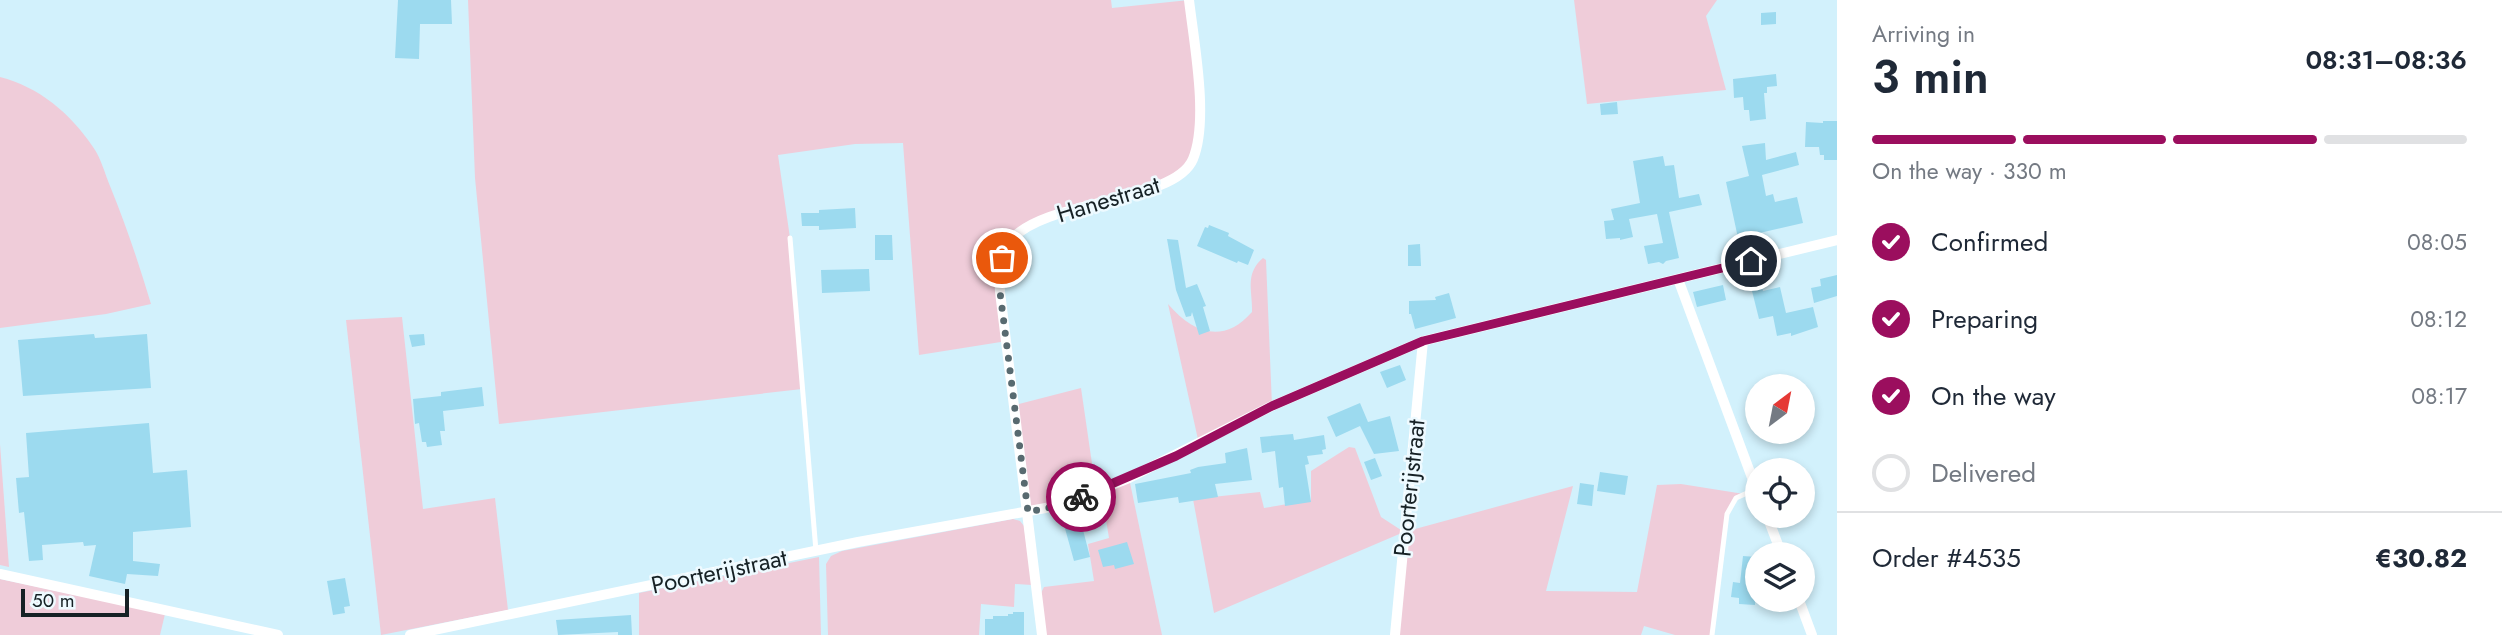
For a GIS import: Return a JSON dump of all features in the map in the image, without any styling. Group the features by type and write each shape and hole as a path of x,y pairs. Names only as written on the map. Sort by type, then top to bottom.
{"street":[{"name":"Hanestraat","path":"1028,512 1000,292 1002,258 1010,240 1042,219 1156,186 1182,173 1192,163 1198,145 1201,116 1189,0"},
{"name":"Poorterijstraat","path":"410,635 816,551 1062,505 1129,478 1272,406 1423,341 1837,240"},
{"path":"1678,279 1745,458"},
{"name":"Poorterijstraat","path":"1395,635 1423,341"},
{"path":"1028,512 1042,635"},
{"path":"0,574 278,635"},
{"path":"1803,612 1812,635"}],"lane":[{"path":"790,238 816,551"},
{"path":"1712,635 1727,514 1736,498 1745,495"}],"shaded area":[{"path":"468,0 1111,0 1112,8 1189,0 1201,133 1182,173 1025,229 1002,258 1007,341 919,355 903,143 855,144 778,155 790,238 802,389 499,424 475,178"},
{"path":"1574,0 1717,0 1706,16 1726,90 1587,104"},
{"path":"0,77 28,87 52,103 74,123 93,147 121,215 151,304 106,314 0,328"},
{"path":"1263,258 1266,260 1272,406 1199,444 1168,304 1198,328 1219,332 1230,329 1252,312 1251,277"},
{"path":"402,317 423,509 495,498 508,610 381,635 346,320"},
{"path":"1081,388 1096,491 1028,512 1015,405"},
{"path":"0,444 9,567 0,565"},
{"path":"1349,447 1355,448 1381,517 1404,532 1214,613 1193,499 1260,492 1264,508 1311,500 1311,471"},
{"path":"1129,478 1162,635 1045,635 1041,593 1044,587 1094,581 1088,544 1109,538 1101,489"},
{"path":"1681,484 1744,494 1736,498 1727,514 1712,635 1675,635 1644,626 1641,635 1395,635 1404,532 1573,486 1546,591 1637,592 1657,485"},
{"path":"1013,519 1024,526 1032,585 1015,584 1014,607 981,604 979,635 828,635 826,564 831,556 842,551"},
{"path":"819,557 821,635 639,635 639,593"},
{"path":"0,579 165,614 160,635 0,635"}],"building":[{"path":"398,0 451,0 452,24 420,24 419,59 395,58"},
{"path":"1776,12 1776,24 1761,25 1761,13"},
{"path":"1776,74 1777,86 1767,87 1767,93 1764,93 1766,119 1750,121 1749,110 1744,110 1743,97 1734,98 1733,79"},
{"path":"1617,102 1618,114 1601,115 1600,104"},
{"path":"1837,121 1837,160 1824,160 1819,147 1805,147 1806,122"},
{"path":"1765,143 1766,160 1796,152 1799,165 1762,175 1766,196 1773,194 1775,202 1797,197 1803,223 1738,238 1726,182 1749,176 1742,146"},
{"path":"1663,156 1665,166 1674,165 1679,198 1699,194 1702,205 1669,212 1679,258 1663,264 1648,264 1644,246 1663,243 1657,214 1629,219 1633,237 1620,240 1606,239 1604,221 1614,220 1611,209 1640,203 1633,161"},
{"path":"855,208 856,228 819,230 819,226 802,226 801,213"},
{"path":"1209,225 1229,233 1228,236 1254,250 1248,265 1197,246 1205,227 1208,228"},
{"path":"875,235 892,235 893,260 875,260"},
{"path":"1167,239 1178,240 1186,288 1197,284 1206,306 1203,307 1210,331 1199,335 1192,312 1191,316 1186,317 1176,290"},
{"path":"1420,244 1421,266 1408,266 1408,245"},
{"path":"1757,268 1763,291 1780,287 1786,313 1813,307 1818,327 1791,336 1791,333 1777,336 1773,316 1759,319 1747,271"},
{"path":"869,269 870,291 822,293 821,270"},
{"path":"1837,275 1837,296 1814,303 1811,288 1821,286 1820,279"},
{"path":"1723,285 1726,300 1697,307 1693,292"},
{"path":"1449,293 1456,318 1415,329 1409,314 1409,301 1436,300 1435,297"},
{"path":"94,334 95,338 147,334 151,388 23,396 18,340"},
{"path":"424,334 425,345 412,347 409,335"},
{"path":"1400,365 1406,380 1387,388 1380,372"},
{"path":"482,387 484,406 443,411 445,431 440,431 442,445 427,447 426,442 422,442 419,423 415,424 413,399"},
{"path":"1360,403 1368,422 1390,416 1399,451 1374,454 1360,426 1336,437 1327,417"},
{"path":"149,423 153,473 187,470 191,527 133,532 133,561 160,564 158,576 127,574 125,584 89,576 96,545 84,546 83,542 42,545 43,560 29,561 24,512 19,513 16,478 29,477 26,433"},
{"path":"1293,434 1294,440 1324,435 1326,449 1322,450 1323,454 1307,456 1309,464 1305,465 1311,502 1285,506 1283,487 1279,488 1275,451 1262,453 1260,437"},
{"path":"1247,448 1252,480 1215,484 1218,497 1179,503 1178,497 1138,503 1135,484 1191,473 1190,470 1198,467 1226,463 1225,453"},
{"path":"1375,458 1382,476 1371,480 1364,462"},
{"path":"1600,472 1628,476 1625,495 1597,491"},
{"path":"1580,483 1594,485 1592,506 1577,504"},
{"path":"1093,505 1098,521 1082,526 1090,557 1074,561 1061,514"},
{"path":"1127,542 1134,564 1115,569 1114,565 1103,567 1098,550"},
{"path":"1745,556 1745,604 1739,604 1739,598 1731,597 1733,582 1740,583"},
{"path":"345,578 350,606 344,607 345,613 333,615 327,581"},
{"path":"1013,612 1024,612 1024,635 985,635 985,619 1008,616"},
{"path":"631,615 632,635 618,635 618,632 558,635 556,620"}],"way so far":[{"path":"1002,258 999,273 1000,292 1028,512 1062,505 1081,497"}],"route":[{"path":"1081,497 1176,456 1272,406 1423,341 1751,261"}]}
